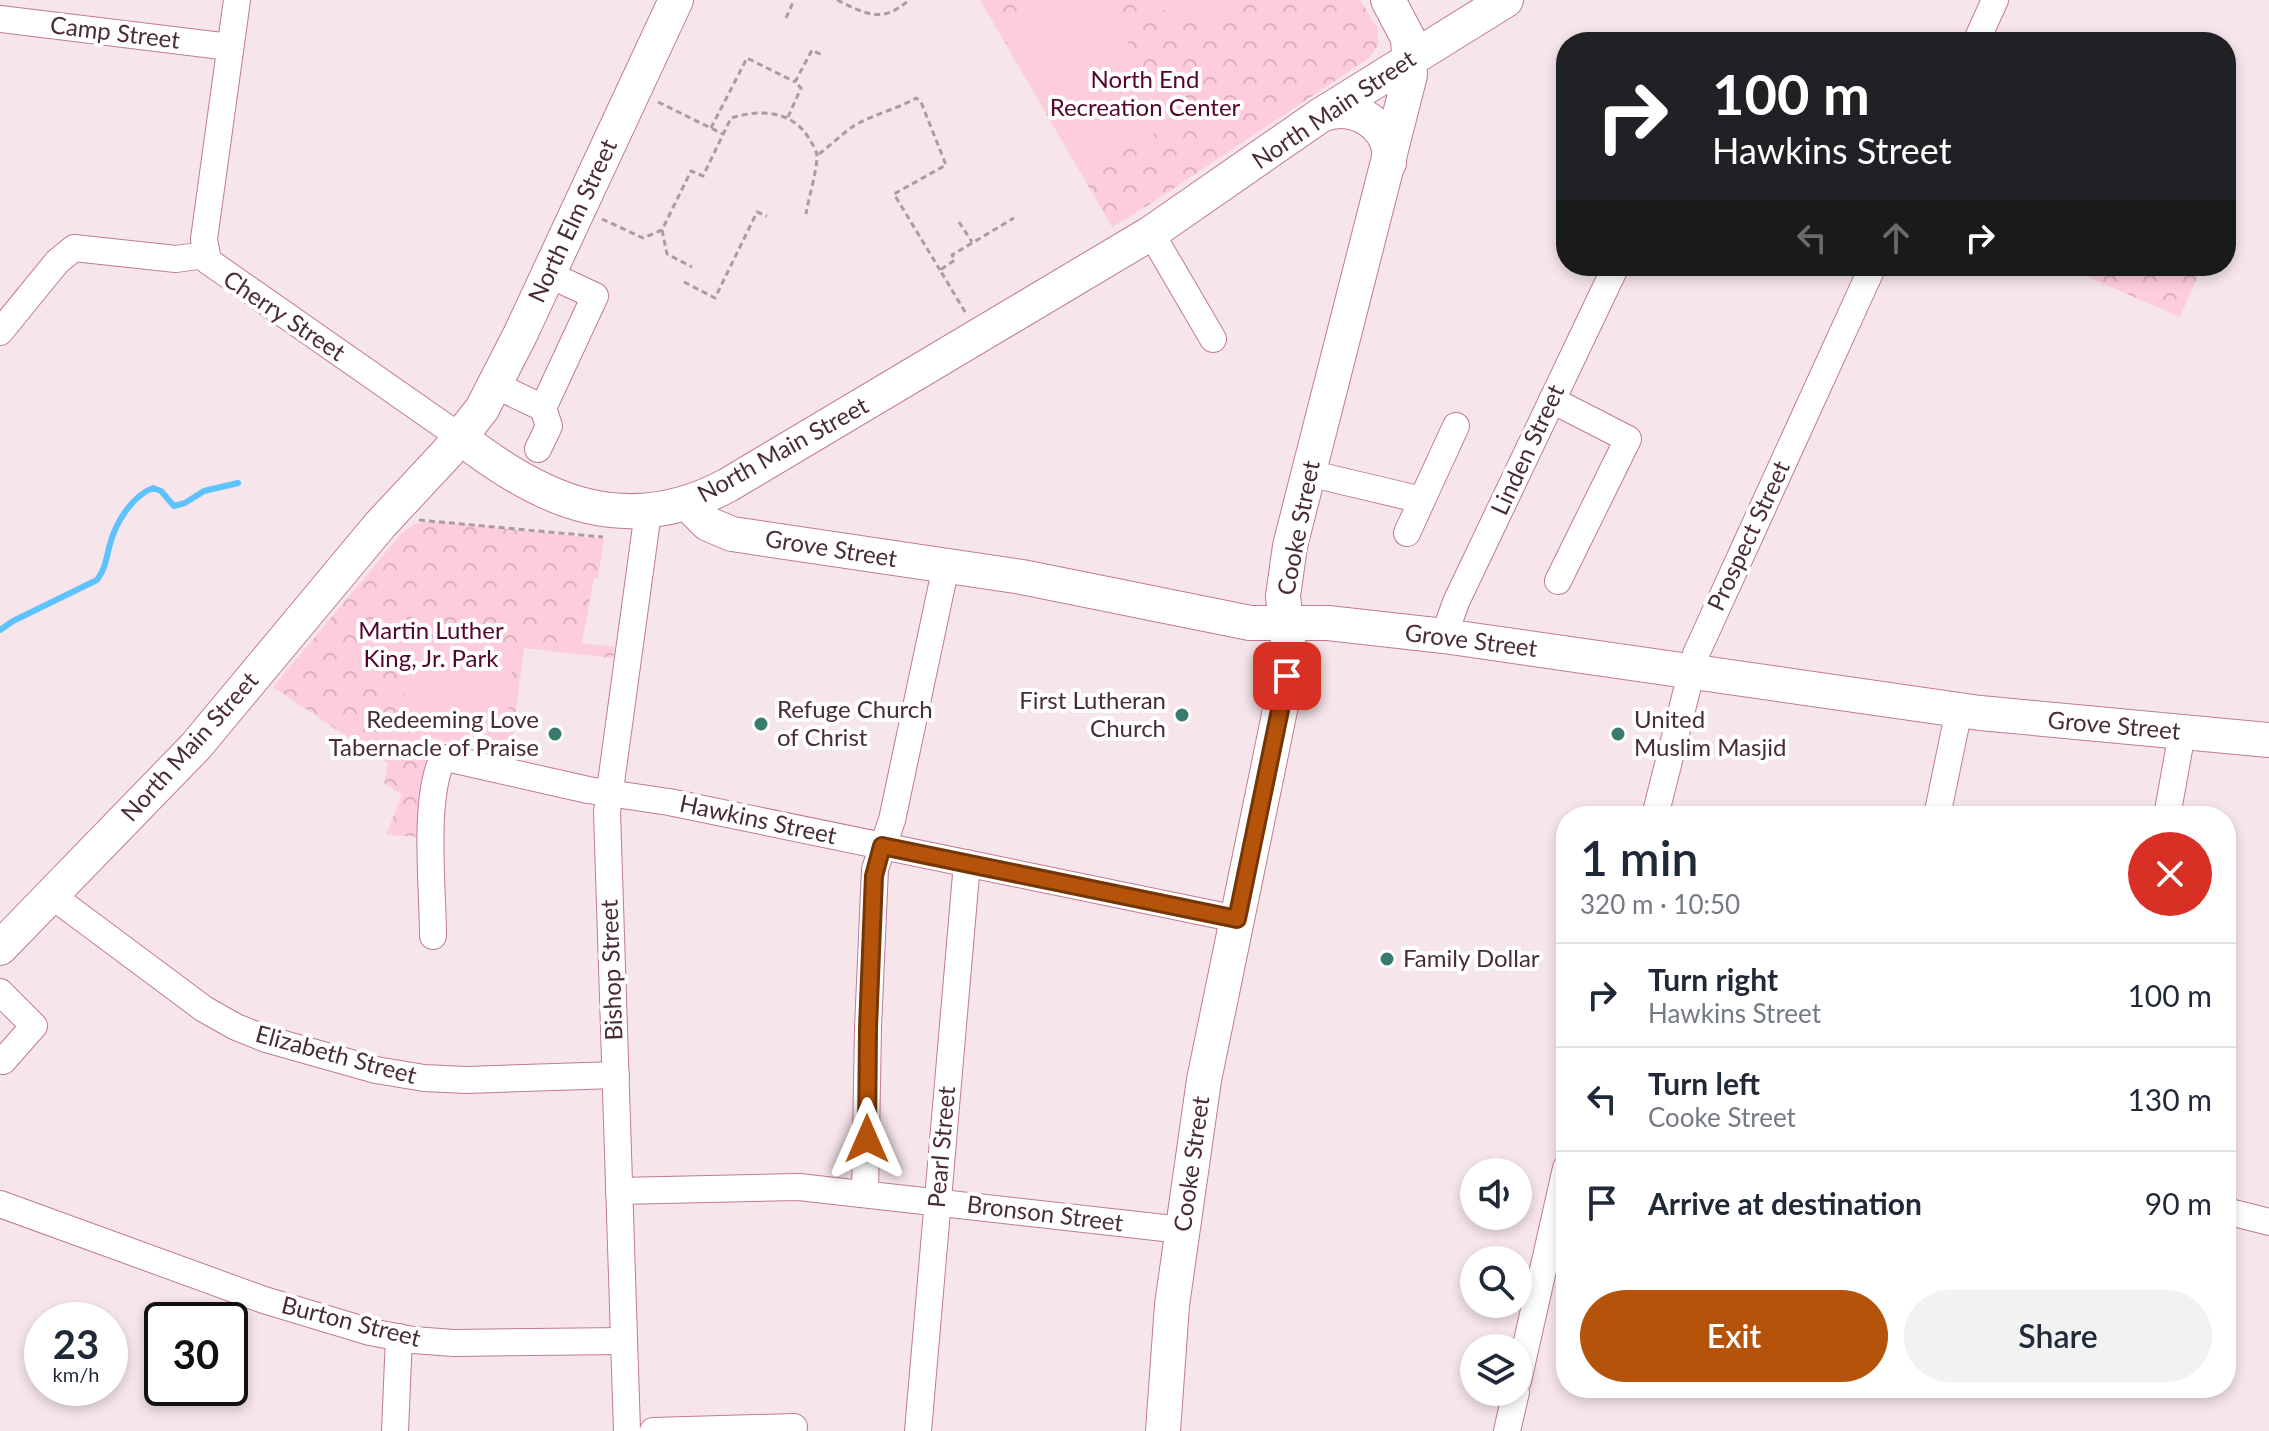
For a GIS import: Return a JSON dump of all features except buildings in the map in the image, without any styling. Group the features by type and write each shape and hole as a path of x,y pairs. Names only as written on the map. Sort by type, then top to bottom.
{"main road":[{"name":"North Elm Street","path":"460,437 482,409 495,385 676,0"},
{"path":"1388,0 1408,38 1411,58"},
{"name":"North Main Street","path":"0,948 196,746 388,516 460,437 502,468 558,497 599,509 648,512 687,503 728,485 1151,233 1210,195 1321,115 1506,0"},
{"name":"Cooke Street","path":"1163,1431 1168,1343 1204,1080 1287,676 1289,650 1283,588 1290,546 1407,93 1411,58"},
{"path":"1321,115 1346,111 1374,123 1388,141 1389,163"},
{"name":"Grove Street","path":"687,503 708,524 725,532 1022,577 1228,619 1258,623 1328,623 1444,636 1959,710 2269,740"}],"street":[{"name":"Cherry Street","path":"237,0 204,239 205,255 217,269 460,437"},
{"path":"1981,32 1995,0"},
{"name":"Camp Street","path":"0,19 230,47"},
{"path":"1151,233 1213,339"},
{"path":"0,332 57,262 74,248 176,259 205,255"},
{"path":"538,449 549,426 543,408 595,296 548,274"},
{"name":"Linden Street","path":"1444,636 1456,602 1611,276"},
{"name":"Prospect Street","path":"1657,806 1691,671 1704,635 1868,276"},
{"path":"495,385 543,408"},
{"path":"1552,400 1628,439 1558,581"},
{"path":"1407,533 1456,426"},
{"path":"1308,473 1422,500"},
{"name":"Bishop Street","path":"627,1431 607,832 608,793 648,512"},
{"path":"865,1193 874,876 892,820 946,566"},
{"path":"1939,806 1959,710"},
{"path":"2169,806 2182,733"},
{"name":"Hawkins Street","path":"433,936 432,815 442,760 451,758 608,793 669,802 1237,919"},
{"name":"Pearl Street","path":"918,1431 967,863"},
{"name":"Elizabeth Street","path":"51,895 204,1009 266,1039 376,1070 424,1078 466,1080 616,1075"},
{"path":"0,992 34,1026 3,1061 0,1059"},
{"name":"Bronson Street","path":"619,1191 786,1186 1182,1230"},
{"name":"Burton Street","path":"0,1204 291,1309 399,1337 467,1343 624,1341"},
{"path":"1529,1334 1556,1212"},
{"path":"2236,1214 2269,1222"},
{"path":"395,1431 399,1337"},
{"path":"1507,1431 1513,1406"},
{"path":"653,1431 794,1427"}],"path":[{"path":"786,18 794,0"},
{"path":"837,0 868,14 888,14 909,0"},
{"path":"795,82 812,50 822,55"},
{"path":"711,128 747,58 801,88 788,117"},
{"path":"634,91 723,134"},
{"path":"817,155 863,121 916,98 921,102 946,165 894,194 979,336"},
{"path":"720,112 731,118"},
{"path":"692,267 667,254 662,230 691,171 703,176 731,118 749,112 769,113 788,117 804,131 817,155 806,214"},
{"path":"578,209 643,238 662,230"},
{"path":"684,282 715,298 757,212 767,216"},
{"path":"940,270 955,260 952,255 1014,218"},
{"path":"959,222 973,243"},
{"path":"388,516 475,527 607,537"}],"green space":[{"name":"North End Recreation Center","path":"980,0 1360,0 1377,27 1379,44 1369,58 1112,227"},
{"path":"1041,0 1103,0 1175,121 1086,174 997,26"},
{"path":"1120,0 1226,0 1220,23"},
{"path":"2086,276 2198,276 2180,317"},
{"name":"Martin Luther King, Jr. Park","path":"430,521 604,539 582,643 615,647 613,658 524,648 510,756 432,738 420,799 421,837 386,835 402,795 384,783 388,764 273,687 402,533 414,524"},
{"path":"410,638 514,648 505,737 401,727"}],"waterway":[{"path":"0,630 97,580 121,519 132,503 145,492 153,488 161,491 174,506 204,491 238,483"}],"place":[{"name":"First Lutheran Church","path":"1182,715"},
{"name":"Refuge Church of Christ","path":"761,724"},
{"name":"Redeeming Love Tabernacle of Praise","path":"555,734"},
{"name":"United Muslim Masjid","path":"1618,734"},
{"name":"Family Dollar","path":"1387,959"}],"route":[{"path":"867,1139 874,876 882,846 1237,919 1287,676"}]}
